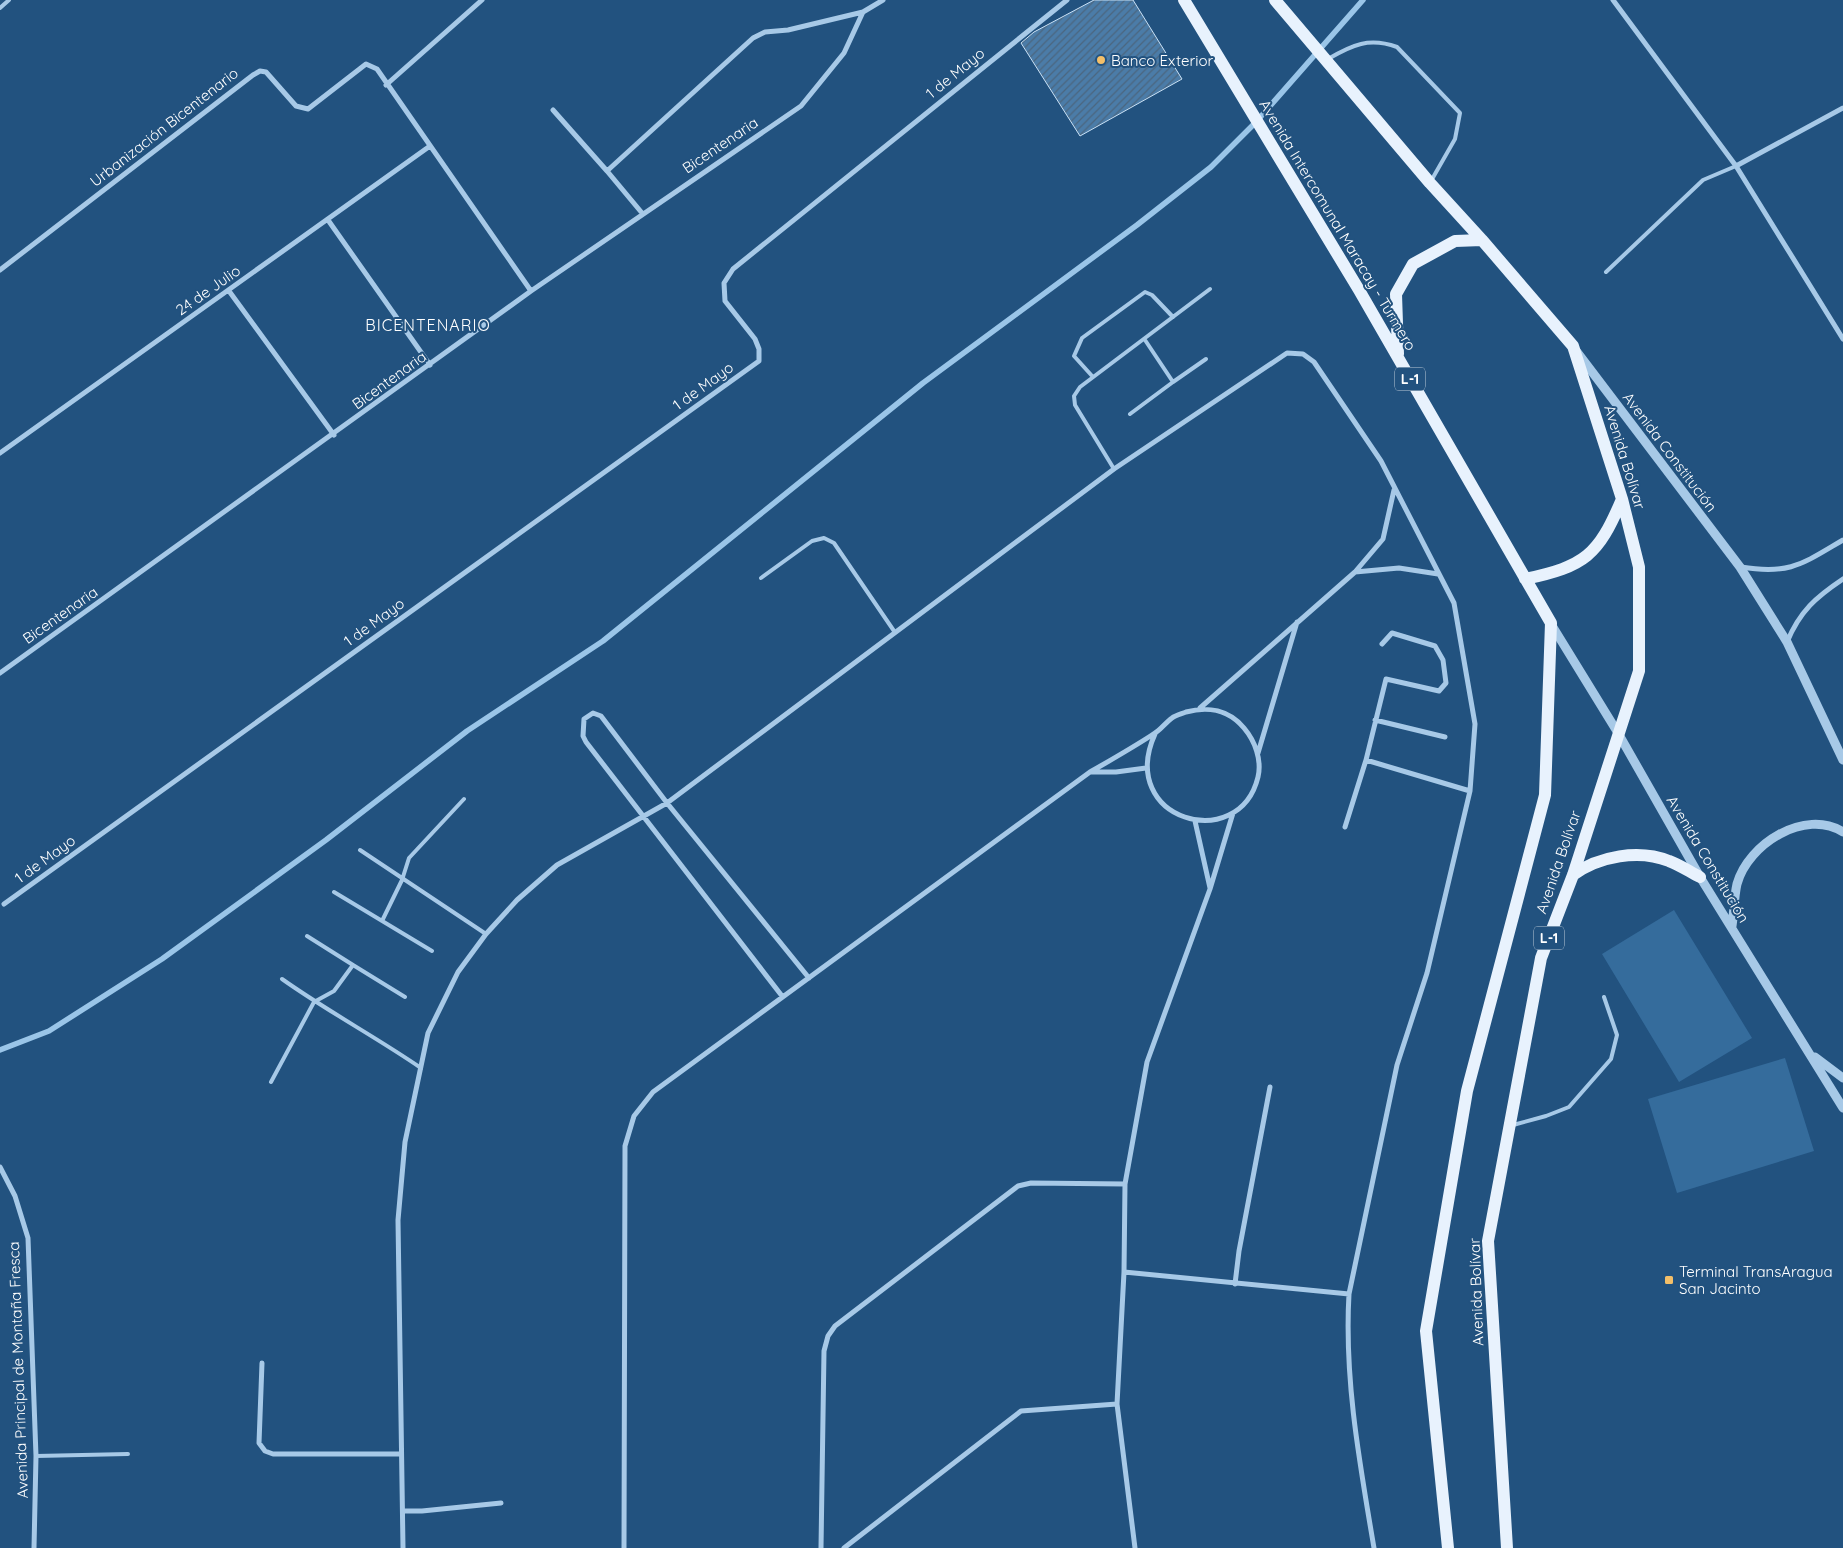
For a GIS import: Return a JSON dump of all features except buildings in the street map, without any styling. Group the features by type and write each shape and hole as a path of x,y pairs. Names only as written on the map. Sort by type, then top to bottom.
{"main road":[{"name":"Avenida Intercomunal Maracay - Turmero","path":"1184,0 1248,104 1398,358 1551,623"},
{"name":"L-1","path":"1276,0 1430,183 1573,346"},
{"path":"1398,358 1396,294 1413,264 1455,241 1482,240"},
{"name":"Avenida Bolívar","path":"1507,1548 1488,1241 1511,1126 1540,958 1573,875 1639,671 1639,567 1622,500 1573,346"},
{"path":"1525,579 1552,573 1579,563 1596,549 1609,530 1622,500"},
{"name":"Avenida Bolívar","path":"1448,1548 1426,1331 1467,1091 1545,795 1551,623"},
{"path":"1573,875 1588,864 1616,857 1647,856 1669,861 1700,877"}],"street":[{"path":"482,0 386,85 531,292"},
{"path":"607,171 753,38 765,32 788,30 863,12 883,0"},
{"name":"1 de Mayo","path":"4,904 759,361 759,349 755,339 725,300 724,284 733,269 1067,0"},
{"path":"1613,0 1736,166 1843,339"},
{"name":"Bicentenaria","path":"0,673 531,292 801,106 844,53 863,12"},
{"name":"Urbanización Bicentenario","path":"0,270 260,71 266,72 296,106 302,109 308,108 366,64 377,69 386,85"},
{"path":"1736,166 1843,108"},
{"path":"553,110 642,214"},
{"name":"24 de Julio","path":"0,453 430,146"},
{"path":"328,220 430,365"},
{"path":"229,291 334,435"},
{"name":"Avenida Constitución","path":"1573,346 1740,567 1787,642 1843,760"},
{"path":"403,1548 404,1511 401,1454 398,1220 405,1142 428,1033 458,972 486,934 517,900 556,865 667,803 894,631 1114,469 1287,353 1302,354 1314,362 1381,461 1394,490 1454,603 1475,724 1470,791 1427,973 1397,1065 1349,1294 1348,1316 1355,1431 1374,1548"},
{"path":"1200,708 1355,572 1383,539 1394,490"},
{"path":"1740,567 1767,571 1784,569 1806,562 1843,540"},
{"path":"1355,572 1399,568 1438,574"},
{"path":"1787,642 1804,611 1843,579"},
{"path":"1155,734 1148,750 1146,768 1155,796 1177,815 1195,821 1215,820 1233,813 1249,797 1258,776 1258,754 1297,622"},
{"name":"Avenida Constitución","path":"1551,623 1618,733 1700,877 1843,1108"},
{"path":"1345,827 1366,760 1386,679 1438,691 1446,683 1443,660 1435,646 1392,633 1382,644"},
{"path":"624,1548 625,1146 634,1116 653,1092 1090,772 1155,734 1173,716 1200,708 1220,711 1237,720 1251,736 1258,754"},
{"path":"782,996 586,742 583,736 584,719 593,713 601,716 667,803 810,978"},
{"path":"1375,720 1445,737"},
{"path":"1366,760 1470,791"},
{"path":"1090,772 1116,772 1146,768"},
{"path":"1135,1548 1117,1404 1124,1272 1125,1184 1147,1062 1210,889 1233,813"},
{"path":"1195,821 1210,889"},
{"path":"1732,926 1738,883 1747,865 1761,848 1790,829 1810,823 1843,832"},
{"path":"1810,1054 1843,1078"},
{"path":"1235,1284 1239,1251 1270,1086"},
{"name":"Avenida Principal de Montaña Fresca","path":"0,1167 15,1196 28,1238 36,1456 34,1548"},
{"path":"821,1548 824,1351 828,1336 835,1326 1018,1186 1031,1183 1125,1184"},
{"path":"1124,1272 1349,1294"},
{"path":"262,1363 259,1443 265,1451 273,1454 401,1454"},
{"path":"844,1548 1022,1411 1117,1404"},
{"path":"404,1511 501,1503"}],"lane":[{"path":"0,8 9,0"},
{"path":"1324,58 1352,45 1386,43 1397,46 1460,113 1455,139 1430,183"},
{"path":"1606,272 1703,180 1736,166"},
{"path":"1114,469 1075,405 1074,396 1080,387 1145,340 1210,289"},
{"path":"1094,377 1074,356 1082,338 1145,292 1152,296 1173,317"},
{"path":"1145,340 1173,382"},
{"path":"1130,414 1206,358"},
{"path":"760,578 812,541 824,538 834,543 894,631"},
{"path":"382,921 402,880 410,858 464,799"},
{"path":"360,850 402,880 486,934"},
{"path":"334,892 432,951"},
{"path":"307,936 405,997"},
{"path":"271,1082 314,1002 334,991 353,965"},
{"path":"282,979 314,1002 389,1046 421,1068"},
{"path":"1511,1126 1569,1107 1611,1059 1617,1035 1604,997"},
{"path":"36,1456 128,1454"}],"shaded area":[{"path":"1674,910 1752,1038 1679,1082 1602,954"},
{"path":"1785,1058 1814,1151 1677,1193 1648,1099"}],"waterway":[{"path":"0,1050 49,1031 162,959 326,840 467,731 603,641 923,383 1137,225 1211,167 1256,122 1363,0"}],"place":[{"name":"Banco Exterior","path":"1101,60"},
{"name":"Terminal TransAragua San Jacinto","path":"1669,1280"}],"district":[{"name":"BICENTENARIO","path":"428,325"}]}
